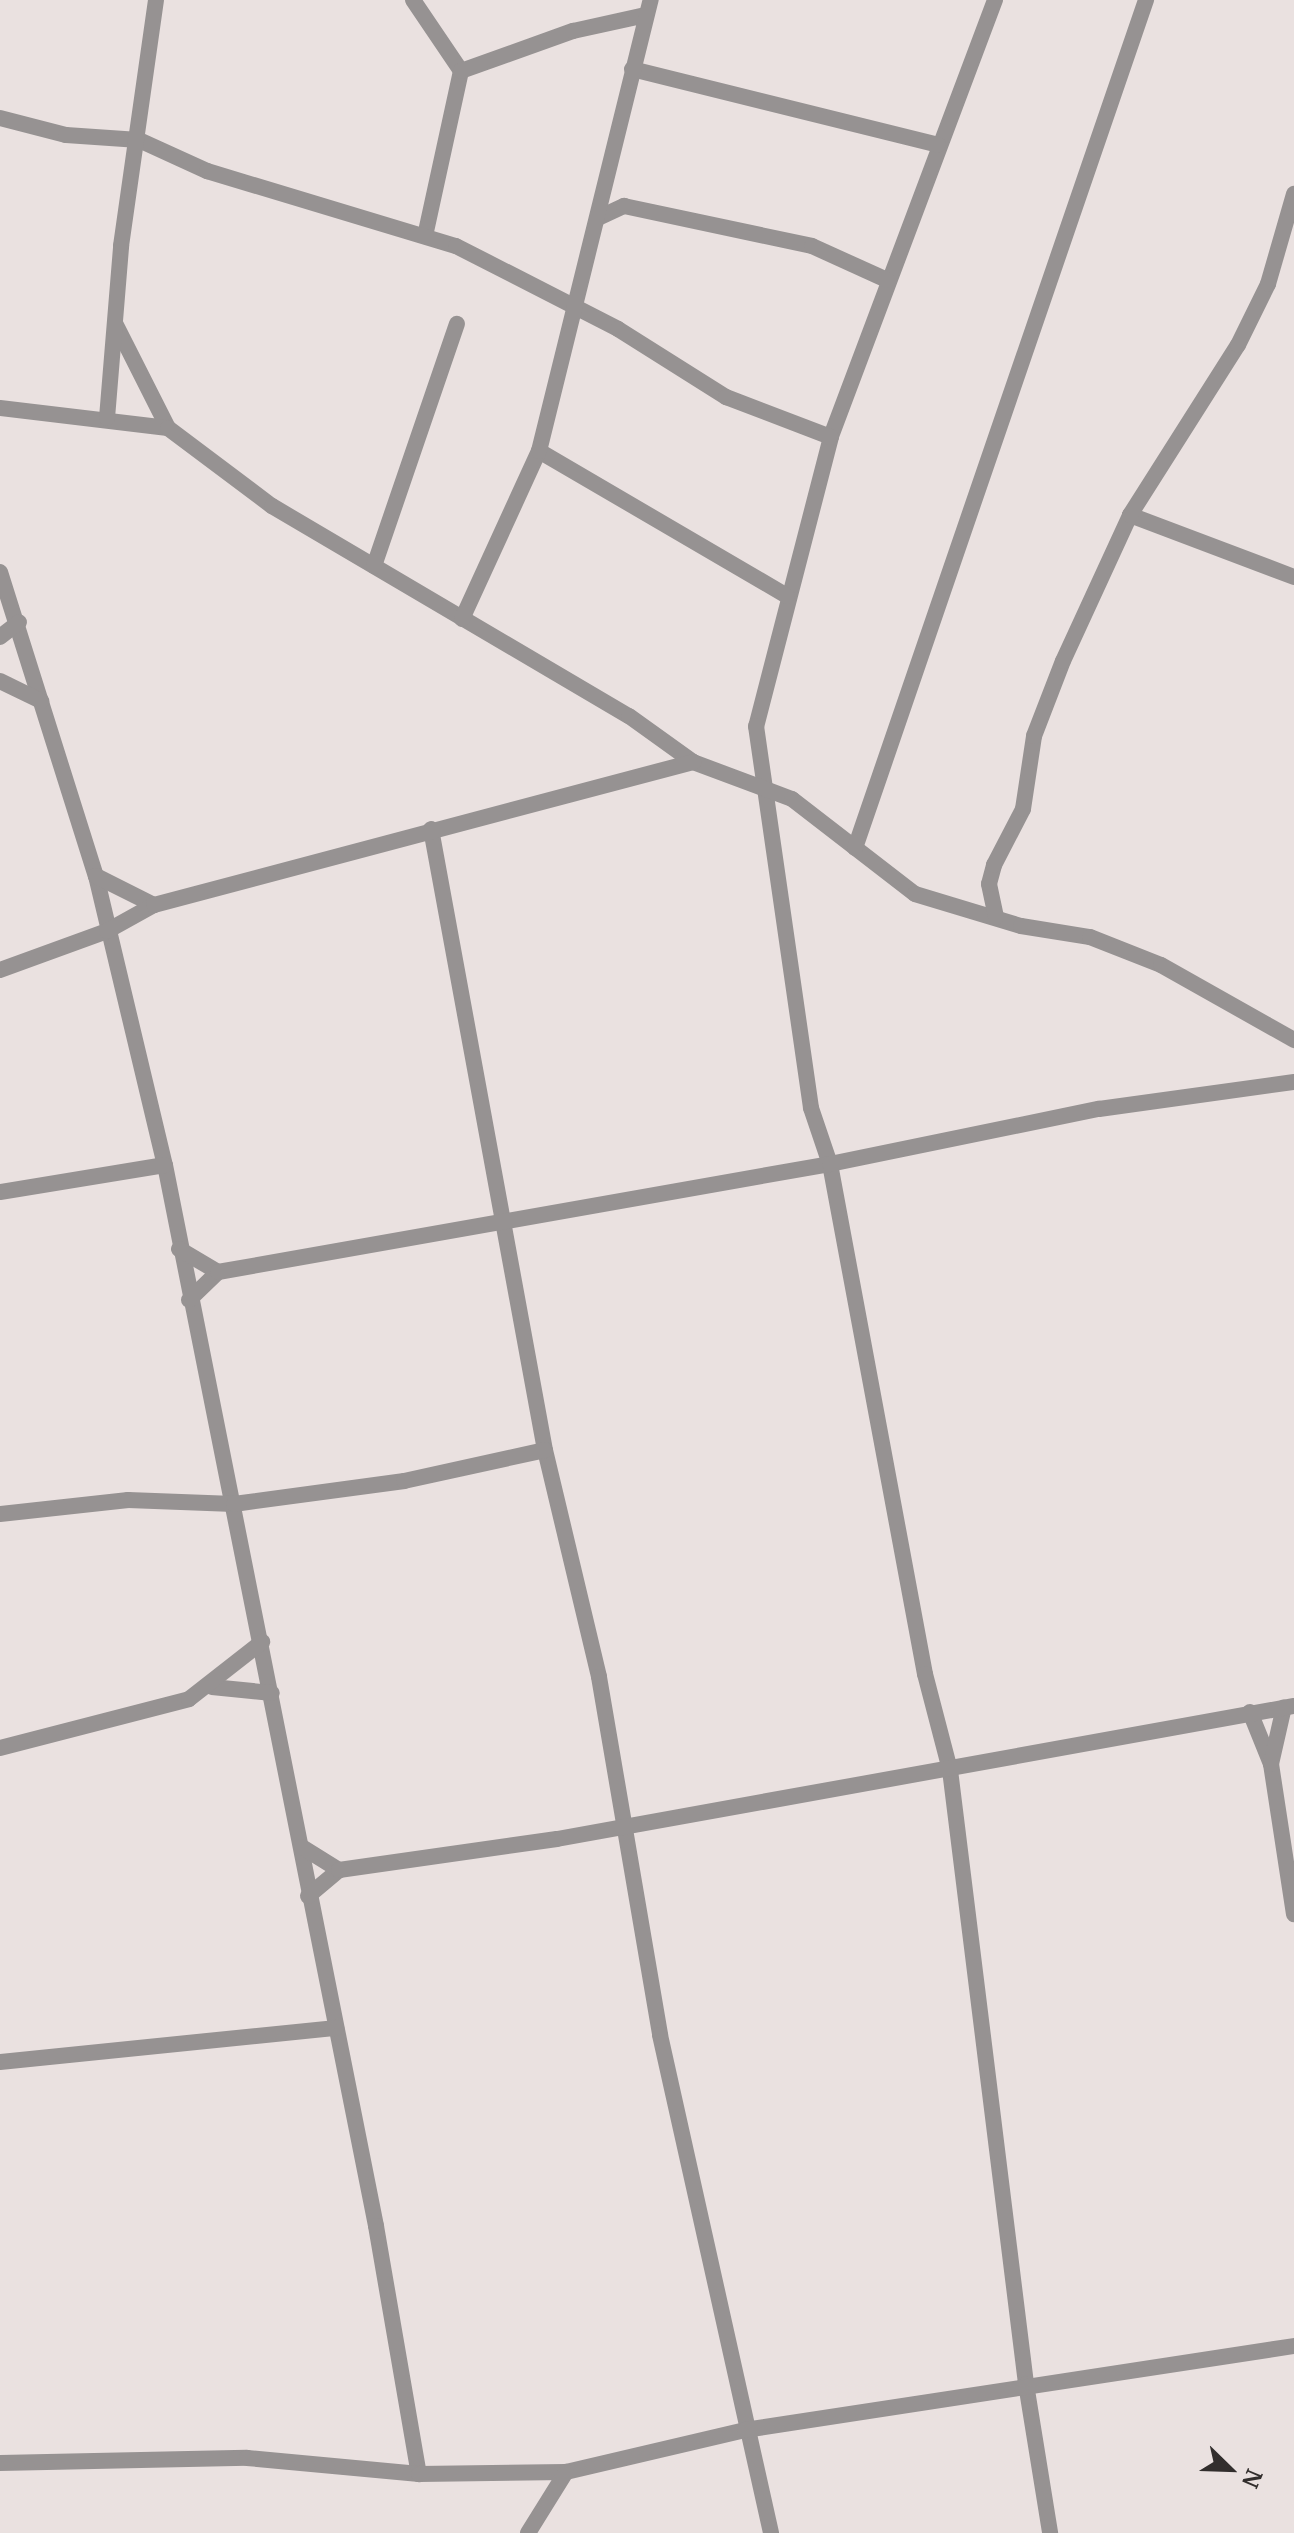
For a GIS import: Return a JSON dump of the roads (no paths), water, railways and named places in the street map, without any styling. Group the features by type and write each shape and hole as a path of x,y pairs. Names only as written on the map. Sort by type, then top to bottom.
{"street":[{"path":"107,418 105,388 116,325 121,246 139,140 156,0"},
{"path":"413,0 461,71 425,236"},
{"path":"995,0 887,280 831,437 787,596 756,726 762,787 811,1108 830,1164 925,1674 950,1770 1026,2384 1050,2533"},
{"path":"855,848 1146,0"},
{"path":"461,71 648,8"},
{"path":"462,619 539,451 579,308 648,8"},
{"path":"632,69 938,145"},
{"path":"0,118 66,135 139,140 207,171 425,236 579,308 726,397 831,437"},
{"path":"996,917 989,884 1023,809 1034,736 1130,515 1238,345 1268,284 1294,194"},
{"path":"598,218 624,206 812,246 887,280"},
{"path":"374,566 457,324"},
{"path":"116,325 168,428 272,506 629,716 693,762 762,787 831,824 855,848 915,894 996,917 1090,937 1161,965 1294,1040"},
{"path":"0,408 107,418 168,428"},
{"path":"539,451 787,596"},
{"path":"1130,515 1294,577"},
{"path":"0,572 19,622 96,876 165,1165 189,1300 234,1504 302,1847 308,1896 336,2028 419,2474"},
{"path":"0,637 19,622"},
{"path":"0,681 41,701"},
{"path":"0,970 107,931 154,905 431,829 693,762"},
{"path":"431,829 451,963 506,1217 545,1450 599,1677 660,2035 745,2430 771,2533"},
{"path":"96,876 154,905"},
{"path":"189,1300 218,1272 506,1217 830,1164 1099,1109 1294,1082"},
{"path":"0,1192 165,1165"},
{"path":"179,1249 218,1272"},
{"path":"0,1514 128,1500 234,1504 404,1481 545,1450"},
{"path":"0,1748 159,1708 212,1687 262,1642"},
{"path":"212,1687 272,1693"},
{"path":"308,1896 339,1870 625,1827 1289,1707 1271,1764"},
{"path":"1250,1712 1271,1764 1294,1914"},
{"path":"302,1847 339,1870"},
{"path":"0,2062 336,2028"},
{"path":"0,2463 247,2458 419,2474 566,2472 745,2430 1026,2384 1294,2346"},
{"path":"528,2533 566,2472"}]}
